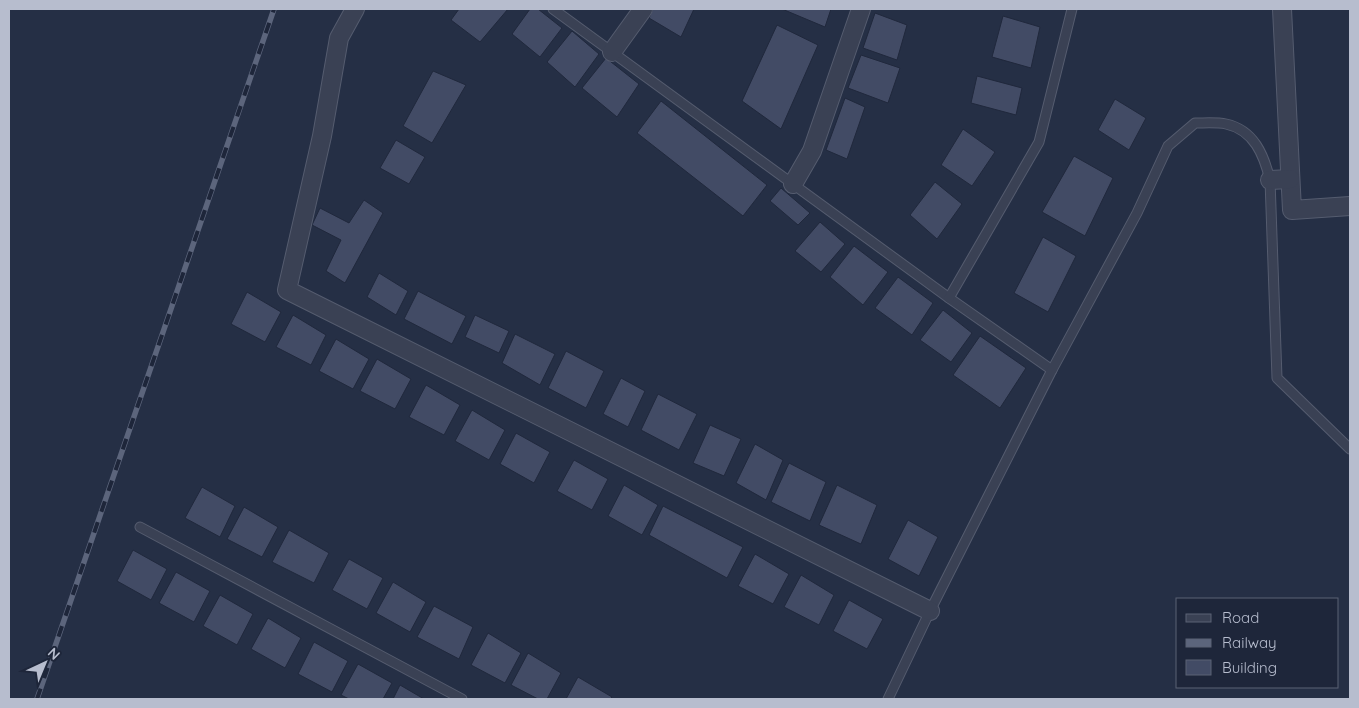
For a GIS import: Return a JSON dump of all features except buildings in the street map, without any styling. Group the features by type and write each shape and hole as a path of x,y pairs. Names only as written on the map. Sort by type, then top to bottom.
{"street":[{"path":"355,9 339,38 322,136 287,290 930,612"},
{"path":"612,52 643,9"},
{"path":"793,184 812,151 861,9"},
{"path":"1282,9 1292,210 1350,206"},
{"path":"1270,180 1290,179"}],"lane":[{"path":"553,9 948,298 1052,370"},
{"path":"948,298 1039,142 1072,9"},
{"path":"888,699 1052,370 1137,213 1168,146 1195,123 1225,124 1238,128 1253,140 1265,160 1270,180 1277,378 1350,448"},
{"path":"140,527 462,699"}],"railway":[{"path":"37,699 274,9"}]}
